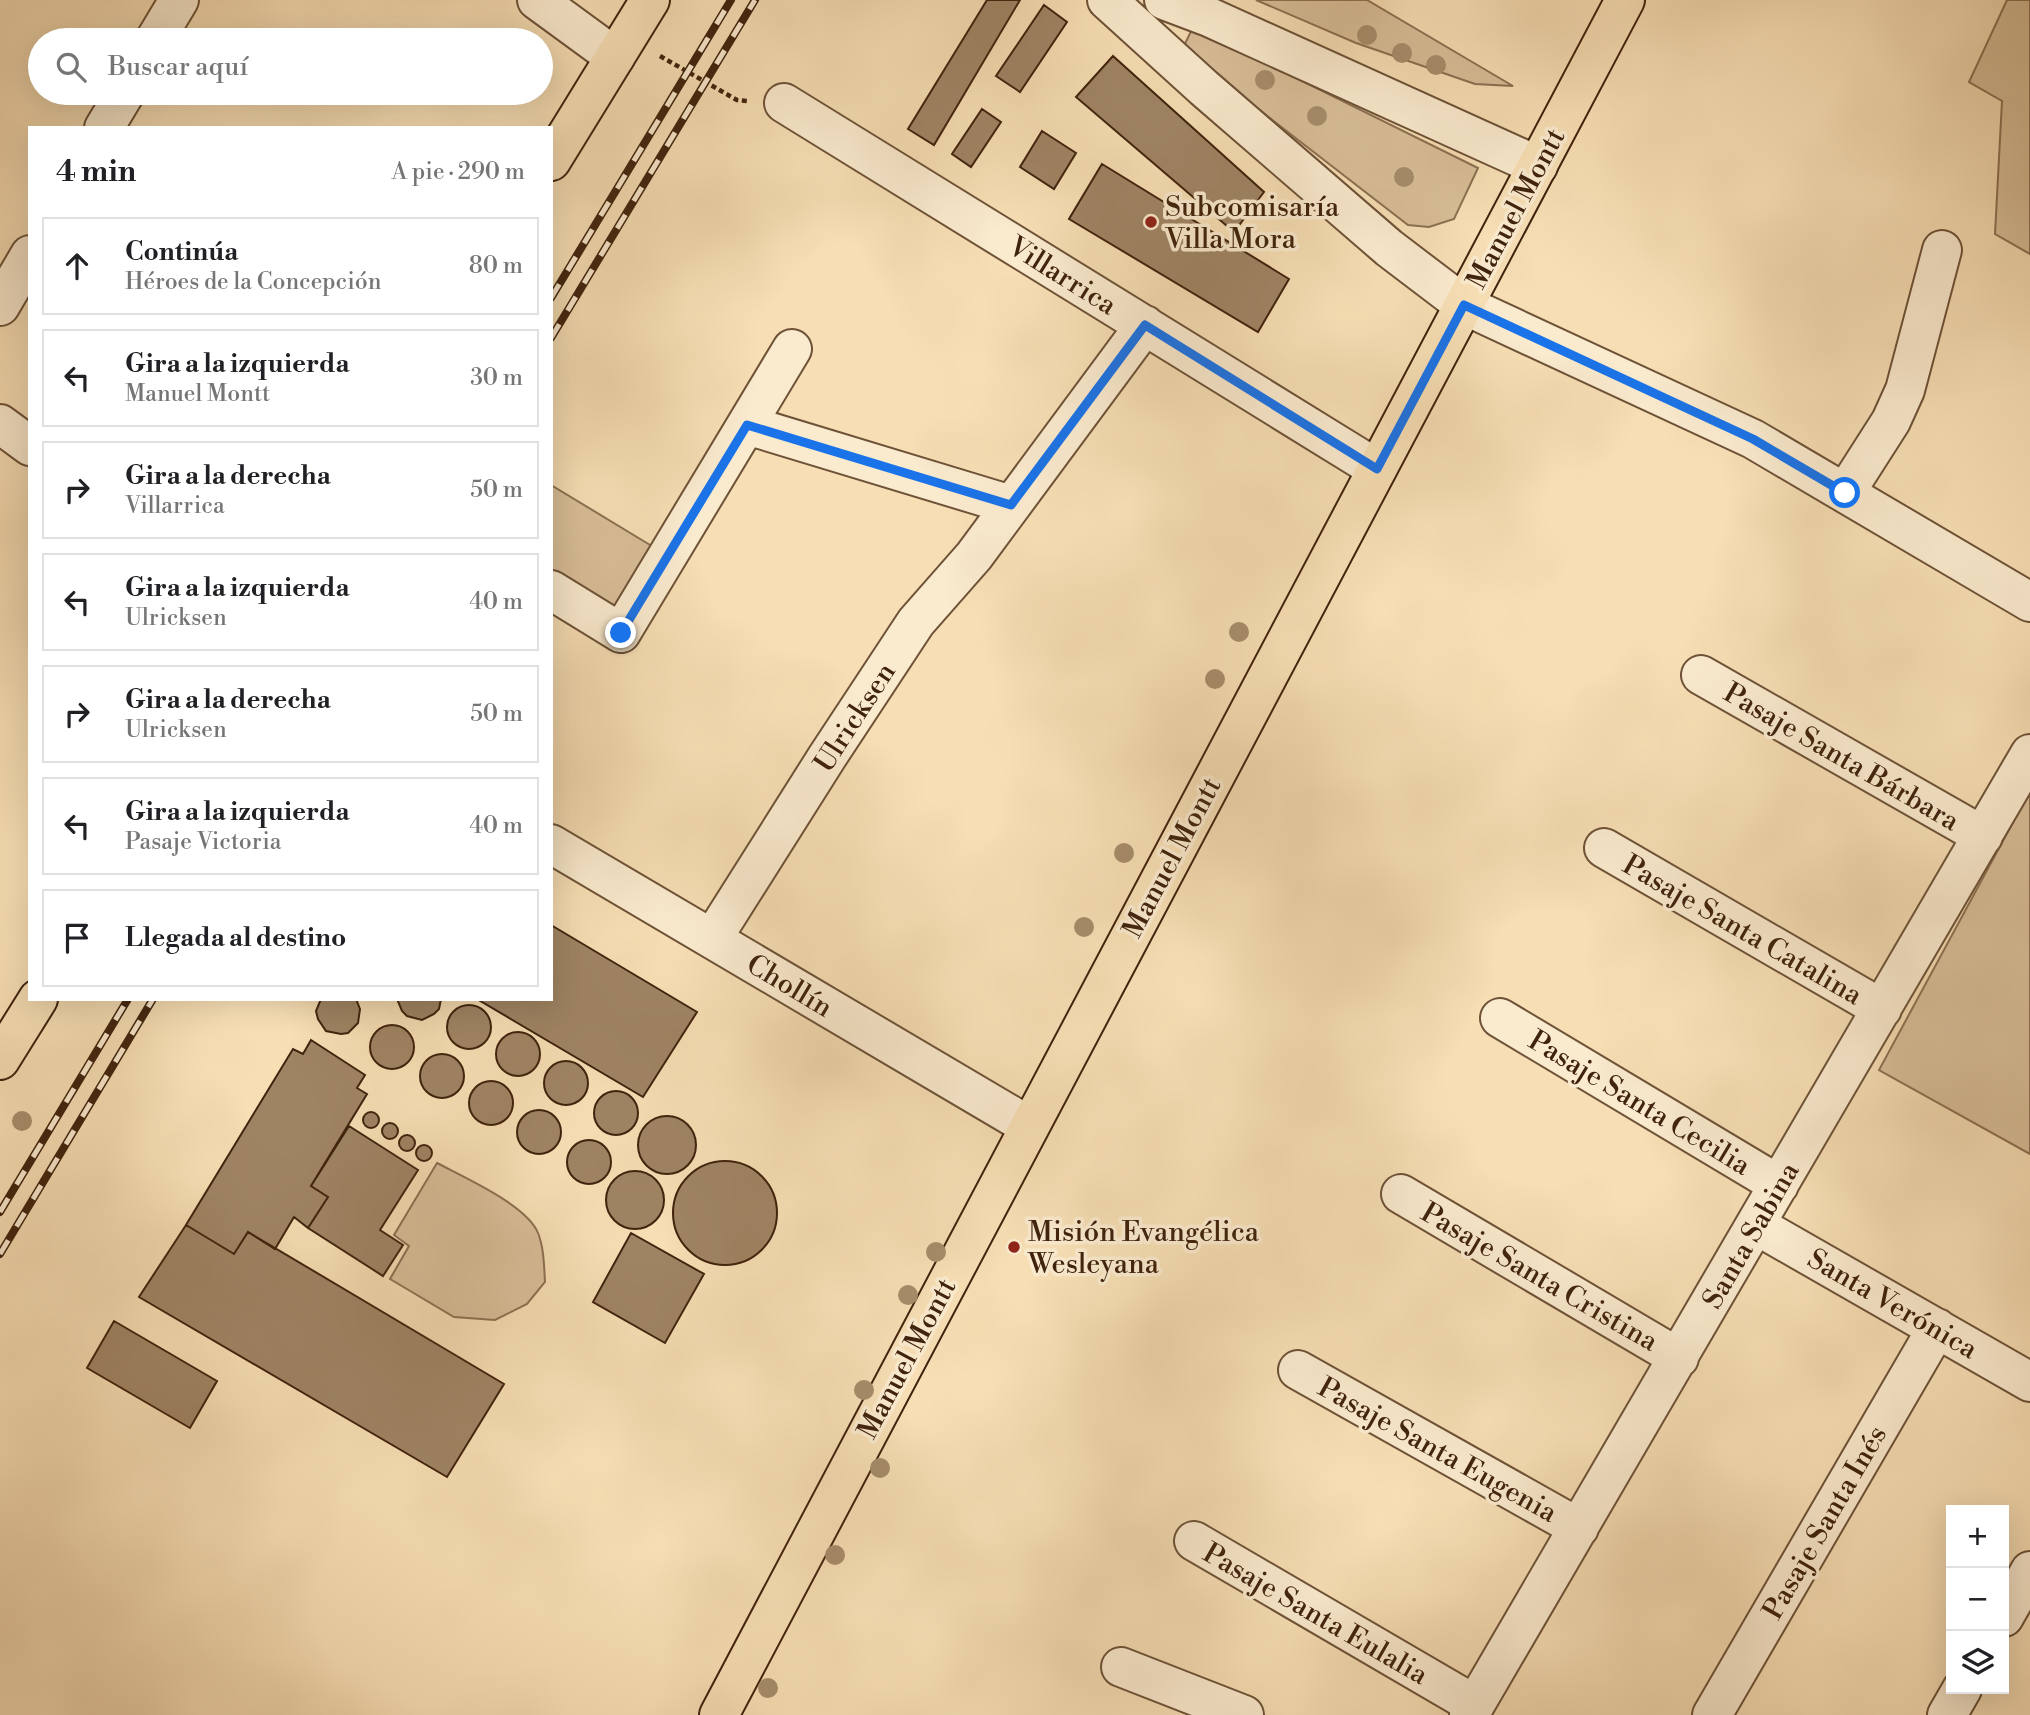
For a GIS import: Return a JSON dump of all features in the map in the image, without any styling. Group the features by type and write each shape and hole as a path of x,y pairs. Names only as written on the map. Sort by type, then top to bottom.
{"main road":[{"name":"Manuel Montt","path":"719,1715 1625,0"},
{"path":"553,158 644,8"},
{"path":"0,1060 37,1001"}],"street":[{"path":"162,28 179,0"},
{"path":"537,0 615,57"},
{"path":"1107,0 1388,248 1464,305 1753,439 2030,602"},
{"path":"1166,54 1179,3 1538,166"},
{"name":"Villarrica","path":"784,103 1377,469"},
{"path":"105,126 118,105"},
{"path":"1845,493 1891,421 1905,390 1942,250"},
{"path":"0,306 28,258"},
{"name":"Ulricksen","path":"712,939 916,622 974,556 1145,325"},
{"path":"553,591 621,633 792,349"},
{"path":"0,424 28,445"},
{"path":"747,425 1011,505"},
{"name":"Pasaje Santa Bárbara","path":"1701,675 1983,836"},
{"name":"Santa Sabina","path":"1472,1710 2030,754"},
{"name":"Chollín","path":"553,845 1029,1126"},
{"name":"Pasaje Santa Catalina","path":"1604,848 1882,1009"},
{"name":"Pasaje Santa Cecilia","path":"1500,1018 1779,1185"},
{"name":"Pasaje Santa Cristina","path":"1401,1194 1679,1357"},
{"name":"Santa Verónica","path":"1756,1224 2030,1382"},
{"name":"Pasaje Santa Inés","path":"1712,1715 1937,1328"},
{"name":"Pasaje Santa Eugenia","path":"1298,1370 1579,1528"},
{"name":"Pasaje Santa Eulalia","path":"1195,1541 1472,1710"},
{"path":"2009,1608 2030,1571"},
{"path":"1121,1667 1244,1715"},
{"path":"1947,1715 1959,1694"}],"path":[{"path":"644,8 665,32 652,52 737,100 784,103"}],"shaded area":[{"path":"1256,0 1367,0 1513,86 1475,84 1356,43"},
{"path":"2007,0 2030,0 2030,254 1995,234 2002,101 1969,82"},
{"path":"1193,27 1478,168 1454,219 1429,227 1408,225 1182,50"},
{"path":"553,486 660,551 617,621 553,582"},
{"path":"2030,791 2030,1154 1879,1070"},
{"path":"437,1163 508,1202 532,1223 538,1233 543,1251 545,1282 527,1304 495,1320 454,1317 390,1279 409,1246 394,1235"}],"building":[{"path":"987,0 1020,0 934,145 908,129"},
{"path":"1044,5 1067,22 1020,92 996,76"},
{"path":"1113,56 1264,192 1234,232 1076,97"},
{"path":"982,109 1001,122 971,167 952,154"},
{"path":"1042,131 1076,153 1054,189 1020,167"},
{"path":"1102,164 1289,279 1258,332 1069,219"},
{"path":"553,926 697,1012 643,1097 480,1001 553,1001"},
{"path":"320,1001 357,1001 360,1009 358,1023 348,1033 341,1034 326,1031 316,1011"},
{"path":"398,1001 441,1001 439,1009 422,1020 407,1016"},
{"path":"469,1005 484,1012 491,1027 484,1042 469,1049 454,1042 447,1027 454,1012"},
{"path":"392,1025 408,1031 414,1047 408,1063 392,1069 376,1063 370,1047 376,1031"},
{"path":"518,1032 533,1039 540,1054 533,1069 518,1076 503,1069 496,1054 503,1039"},
{"path":"311,1040 365,1075 357,1088 367,1094 311,1186 328,1197 308,1228 294,1217 275,1249 248,1232 234,1254 186,1225 293,1049 303,1054"},
{"path":"442,1054 457,1061 464,1076 457,1091 442,1098 427,1091 420,1076 427,1061"},
{"path":"566,1061 581,1068 588,1083 581,1098 566,1105 551,1098 544,1083 551,1068"},
{"path":"491,1081 506,1088 513,1103 506,1118 491,1125 476,1118 469,1103 476,1088"},
{"path":"616,1091 631,1098 638,1113 631,1128 616,1135 601,1128 594,1113 601,1098"},
{"path":"539,1110 554,1117 561,1132 554,1147 539,1154 524,1147 517,1132 524,1117"},
{"path":"368,1112 374,1112 379,1120 377,1126 368,1128 363,1123 363,1117"},
{"path":"661,1116 673,1116 688,1124 696,1139 696,1151 688,1166 673,1174 661,1174 646,1166 638,1151 638,1139 646,1124"},
{"path":"387,1123 393,1123 398,1131 396,1137 387,1139 382,1134 382,1128"},
{"path":"349,1126 418,1170 380,1230 403,1245 383,1276 308,1228 328,1197 311,1186"},
{"path":"404,1135 410,1135 415,1143 413,1149 404,1151 399,1146 399,1140"},
{"path":"589,1140 604,1147 611,1162 604,1177 589,1184 574,1177 567,1162 574,1147"},
{"path":"421,1145 427,1145 432,1153 430,1159 421,1161 416,1156 416,1150"},
{"path":"725,1161 745,1165 762,1176 773,1193 777,1213 773,1233 762,1250 745,1261 725,1265 705,1261 688,1250 677,1233 673,1213 677,1193 688,1176 705,1165"},
{"path":"629,1171 641,1171 656,1179 664,1194 664,1206 656,1221 641,1229 629,1229 614,1221 606,1206 606,1194 614,1179"},
{"path":"186,1225 234,1254 248,1232 504,1384 447,1477 139,1297"},
{"path":"631,1233 704,1274 665,1343 593,1302"},
{"path":"114,1321 217,1381 190,1428 87,1368"}],"railway":[{"path":"553,295 731,0"},
{"path":"553,335 755,0"},
{"path":"0,1212 127,1001"},
{"path":"0,1254 152,1001"}],"place":[{"name":"Subcomisaría Villa Mora","path":"1151,222"},
{"name":"Misión Evangélica Wesleyana","path":"1014,1247"}],"route":[{"path":"621,633 747,425 1011,505 1145,325 1377,469 1464,305 1753,439 1845,493"}]}
